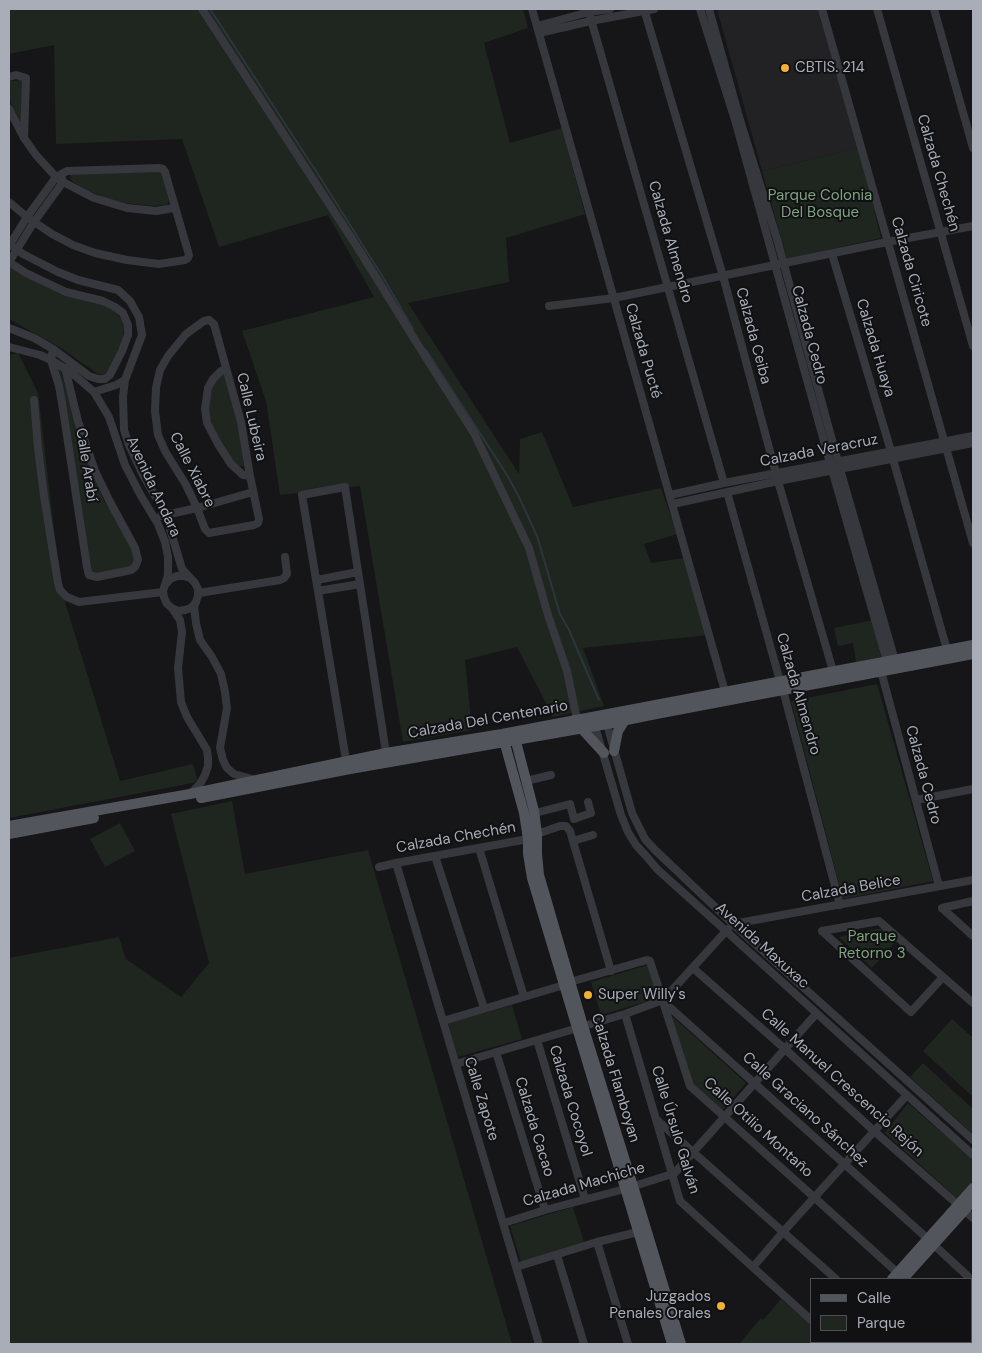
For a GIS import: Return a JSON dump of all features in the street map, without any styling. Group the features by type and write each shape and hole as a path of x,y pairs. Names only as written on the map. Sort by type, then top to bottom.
{"main road":[{"name":"Calzada Del Centenario","path":"782,685 833,671 890,666 947,650 973,645"},
{"name":"Calzada Del Centenario","path":"9,826 350,769 782,685 973,654"},
{"name":"Calzada Del Centenario","path":"606,719 624,720 727,696"},
{"path":"580,724 609,752 624,720"},
{"name":"Calzada Flamboyan","path":"514,736 535,813 540,875 567,984"},
{"name":"Calzada Del Centenario","path":"9,834 173,800 190,794 346,760 503,738"},
{"name":"Calzada Flamboyan","path":"503,738 524,813 532,878 567,984 643,1231 675,1344"},
{"path":"900,1278 961,1208 973,1188"},
{"path":"961,1208 973,1201"}],"street":[{"path":"202,9 354,242 474,433 529,548 567,671 580,724"},
{"name":"Calzada Pucté","path":"532,9 727,696"},
{"path":"538,30 588,10 610,9"},
{"path":"538,30 654,9"},
{"name":"Calzada Cedro","path":"700,9 780,264"},
{"name":"Calzada Cedro","path":"709,9 890,666 916,800 939,886"},
{"name":"Calzada Ciricote","path":"822,9 973,543"},
{"name":"Calzada Chechén","path":"877,9 973,346"},
{"path":"934,9 973,148"},
{"name":"Calzada Almendro","path":"588,10 724,483"},
{"name":"Calzada Ceiba","path":"644,10 723,276 777,477 833,671"},
{"path":"9,77 16,75 26,78 24,138"},
{"path":"9,109 24,138 36,154 60,177 94,198 127,208 156,211 174,208"},
{"path":"9,202 30,220 52,234 95,254 159,264 185,260 189,255 165,172 159,168 66,171 30,220 9,245"},
{"path":"9,328 34,338 53,349 89,376 98,379 105,379 110,375 128,336 128,326 124,313 103,301 66,292 26,273 9,262 17,250 30,220"},
{"path":"549,306 614,298 668,288 973,226"},
{"name":"Avenida Andara","path":"9,245 48,268 78,280 118,290 130,301 139,317 142,335 125,380 124,430 143,476 166,515 182,569 195,583 199,593"},
{"name":"Calzada Huaya","path":"832,254 892,455 947,650"},
{"name":"Calle Lubeira","path":"209,320 214,324 241,422 253,492 260,519 254,525 209,533"},
{"name":"Calle Xiabre","path":"209,320 204,321 186,334 168,356 160,370 155,411 158,434 165,450 197,508 205,529 209,533"},
{"name":"Avenida Andara","path":"9,348 40,355 51,360 65,368 94,392 109,417 119,449 133,480 155,518 165,542 168,557 168,575 163,592"},
{"path":"51,360 53,349"},
{"name":"Calle Arabí","path":"51,360 59,386 89,574 97,577 131,570 136,567 138,560 135,548 109,500 86,446 65,368"},
{"path":"226,369 214,378 208,388 204,409 207,423 231,464 244,475 250,476"},
{"path":"94,392 125,380"},
{"path":"34,400 44,496 60,590 67,597 79,602 163,592 167,604 178,611 191,608 196,602"},
{"name":"Calzada Veracruz","path":"671,499 724,483 777,477 946,444 973,436"},
{"name":"Calzada Veracruz","path":"946,444 973,443"},
{"name":"Calzada Veracruz","path":"671,499 727,492 777,477"},
{"path":"346,760 302,496 345,487 386,753"},
{"path":"155,518 253,492"},
{"name":"Calzada Almendro","path":"727,492 782,685 840,905"},
{"path":"254,780 242,778 234,774 227,768 223,760 220,748 226,708 225,692 221,674 200,640 194,607 199,593 284,578 287,574 284,558"},
{"path":"317,580 358,572"},
{"path":"166,584 170,579 177,576 190,578"},
{"path":"318,591 360,584"},
{"path":"172,608 180,620 182,632 178,668 181,702 187,717 206,750 208,766 206,775 190,794"},
{"name":"Avenida Maxuxac","path":"606,719 609,752 621,815 628,832 657,869 973,1155"},
{"name":"Avenida Maxuxac","path":"594,722 609,752 632,813 645,839 733,924 973,1140"},
{"path":"526,781 551,775"},
{"path":"916,800 973,789"},
{"path":"616,796 626,793"},
{"path":"535,813 570,804 574,818 592,813 588,802"},
{"name":"Calzada Chechén","path":"379,867 528,839 560,826 566,826 570,831 573,841"},
{"path":"443,1021 611,972 573,841 592,835"},
{"path":"479,848 524,997"},
{"path":"435,856 484,1008"},
{"name":"Calle Zapote","path":"396,863 539,1344"},
{"name":"Calzada Belice","path":"733,924 973,880"},
{"path":"973,902 942,908 973,936"},
{"path":"943,977 911,1012 822,931 879,921 973,1003"},
{"path":"456,1064 664,1001 733,924"},
{"name":"Calle Otilio Montaño","path":"611,972 647,960 650,961 690,1086 815,1198 900,1278"},
{"name":"Calle Manuel Crescencio Rejón","path":"693,968 973,1218"},
{"name":"Calle Graciano Sánchez","path":"664,1001 970,1278"},
{"name":"Calle Úrsulo Galván","path":"625,1014 680,1201 810,1319"},
{"path":"672,1175 816,1014"},
{"name":"Calzada Cocoyol","path":"537,1040 585,1199"},
{"name":"Calzada Cacao","path":"496,1052 545,1210"},
{"path":"753,1268 783,1232 907,1095"},
{"path":"657,1120 835,1278"},
{"name":"Calzada Machiche","path":"504,1223 672,1175"},
{"path":"516,1267 597,1242 643,1231"},
{"path":"597,1242 628,1344"},
{"path":"557,1255 584,1344"}],"shaded area":[{"name":"CBTIS. 214","path":"717,9 820,9 859,148 762,171"}],"green space":[{"path":"9,9 523,9 528,28 484,43 510,143 562,128 585,214 506,238 509,282 408,303 519,474 520,439 542,432 573,507 661,488 677,534 644,544 651,563 684,558 709,635 583,648 604,706 553,717 517,647 465,660 472,730 403,742 360,486 280,495 266,401 242,331 374,297 328,215 219,247 182,139 56,144 54,45 9,54"},
{"path":"21,80 24,83 22,126 12,107 9,95 10,81"},
{"name":"Parque Colonia Del Bosque","path":"859,148 881,238 787,259 762,171"},
{"path":"158,170 162,172 169,201 167,205 153,206 124,203 106,198 87,190 73,182 70,178 71,173"},
{"path":"9,266 69,296 104,305 119,316 124,322 123,338 109,371 104,375 98,374 61,348 9,319"},
{"path":"18,353 38,393 61,589 120,781 193,764 198,782 9,818 9,355"},
{"path":"60,369 86,456 104,501 135,555 134,564 128,568 97,575 91,571 80,494 58,370"},
{"path":"221,374 225,374 239,422 244,466 237,466 220,443 209,422 206,409 214,382"},
{"path":"873,620 881,657 856,662 853,643 838,646 834,628"},
{"path":"877,684 933,881 843,899 791,701"},
{"path":"232,801 245,874 368,850 512,1344 9,1344 9,958 119,937 126,959 181,997 209,963 171,814"},
{"path":"120,823 135,851 105,867 90,839"},
{"name":"Parque Retorno 3","path":"882,928 896,941 872,968 839,937"},
{"path":"648,965 658,998 601,1015 591,982"},
{"path":"512,1005 522,1039 458,1057 448,1023"},
{"path":"672,1016 746,1083 722,1111 693,1085"},
{"path":"952,1019 973,1038 973,1097 923,1051"},
{"path":"923,1063 973,1109 973,1134 910,1077"},
{"path":"908,1103 973,1160 973,1186 959,1200 885,1133"},
{"path":"573,1207 584,1242 521,1262 510,1226"},
{"path":"781,1299 810,1324 810,1343 827,1344 739,1344 761,1318 763,1320"}],"waterway":[{"path":"210,9 323,182 413,329"},
{"path":"426,350 507,475 519,497 537,536 560,614 569,630 599,700"}],"place":[{"name":"CBTIS. 214","path":"785,68"},
{"name":"Super Willy's","path":"588,995"},
{"name":"Juzgados Penales Orales","path":"721,1306"}]}
